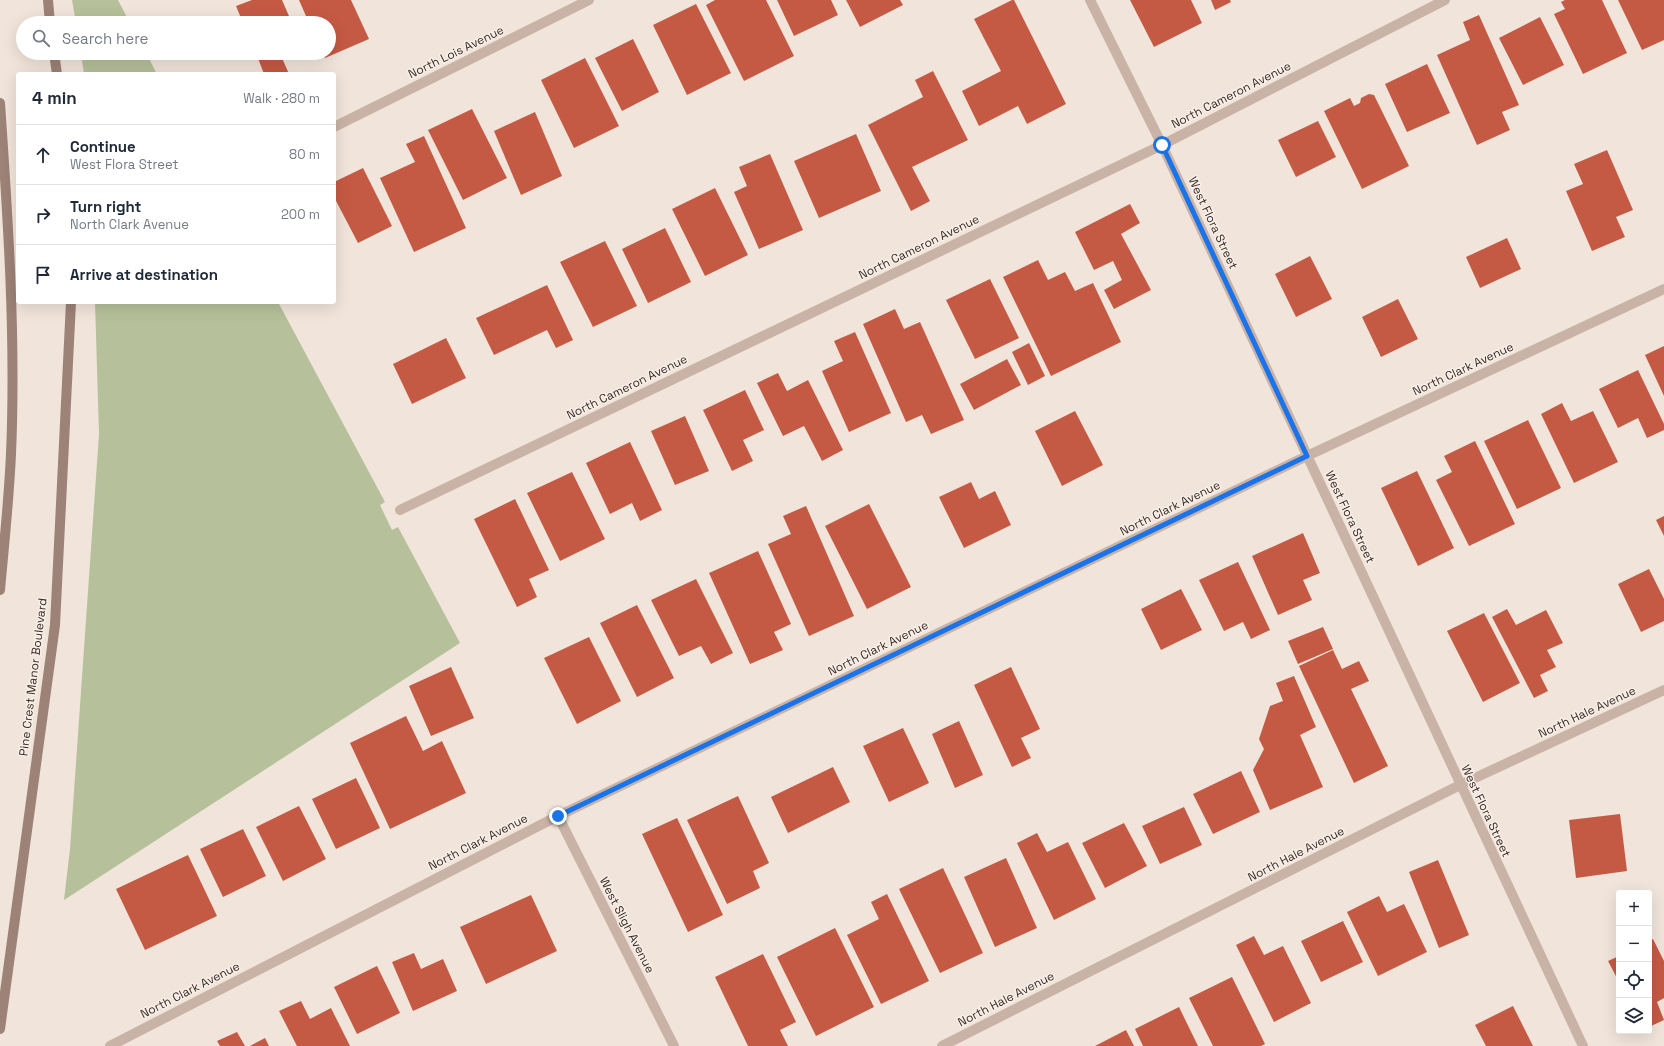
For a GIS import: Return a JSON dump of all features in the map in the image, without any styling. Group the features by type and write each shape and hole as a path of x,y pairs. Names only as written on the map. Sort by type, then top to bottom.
{"main road":[{"path":"48,0 49,16"},
{"path":"55,60 57,72"},
{"path":"0,103 9,237 12,345 11,454 0,590"},
{"name":"Pine Crest Manor Boulevard","path":"0,1029 55,625 71,304"}],"street":[{"name":"North Lois Avenue","path":"336,126 589,0"},
{"name":"West Flora Street","path":"1090,0 1162,145 1583,1046"},
{"name":"North Cameron Avenue","path":"400,510 1162,145 1445,0"},
{"name":"North Clark Avenue","path":"110,1046 558,816 1307,456 1664,289"},
{"name":"North Hale Avenue","path":"942,1046 1460,785 1664,690"},
{"name":"West Sligh Avenue","path":"558,816 674,1046"}],"green space":[{"path":"72,0 118,0 126,16 75,16"},
{"path":"82,60 150,60 156,72 84,72"},
{"path":"95,304 279,304 385,502 380,505 392,530 398,527 460,643 64,900 70,849 99,434"}],"building":[{"path":"252,0 282,0 289,16 240,16 236,6"},
{"path":"299,0 351,0 369,39 336,53 336,16 306,16"},
{"path":"715,0 766,0 794,56 744,81 706,5"},
{"path":"777,0 831,0 838,15 794,36"},
{"path":"846,0 900,0 903,5 860,27"},
{"path":"1014,0 1066,104 1027,124 1018,106 979,126 962,91 1001,71 974,19"},
{"path":"1130,0 1191,0 1202,23 1154,47"},
{"path":"1211,0 1230,0 1231,2 1215,10"},
{"path":"1565,0 1602,0 1627,53 1583,74 1554,14 1565,9 1561,2"},
{"path":"1618,0 1664,0 1664,40 1642,50"},
{"path":"696,4 731,73 687,95 653,25"},
{"path":"1479,15 1519,105 1502,112 1510,130 1477,145 1437,55 1470,40 1463,22"},
{"path":"1540,17 1564,65 1523,85 1499,38"},
{"path":"633,39 659,92 622,111 595,58"},
{"path":"585,58 619,126 574,148 541,80"},
{"path":"259,60 283,60 288,72 263,72"},
{"path":"1427,64 1450,113 1407,132 1385,84"},
{"path":"933,71 968,140 912,167 930,201 911,211 868,125 923,97 915,80"},
{"path":"1369,94 1374,95 1409,166 1362,189 1324,111 1350,98 1354,106 1360,103 1361,98"},
{"path":"472,109 507,178 463,200 428,130"},
{"path":"535,112 562,176 521,195 494,131"},
{"path":"1318,121 1336,157 1296,177 1278,140"},
{"path":"856,134 881,191 819,218 794,161"},
{"path":"424,136 466,228 414,252 380,178 415,162 406,144"},
{"path":"1607,150 1633,210 1616,217 1625,237 1592,251 1566,191 1583,184 1574,164"},
{"path":"770,154 803,230 759,249 734,192 747,186 739,167"},
{"path":"363,168 392,226 358,243 336,201 336,181"},
{"path":"715,188 748,255 705,276 672,209"},
{"path":"1130,204 1140,223 1121,234 1151,290 1114,309 1104,290 1122,280 1113,261 1094,270 1075,232"},
{"path":"665,228 691,282 648,303 622,249"},
{"path":"1507,238 1521,269 1480,288 1466,257"},
{"path":"605,241 637,306 593,327 560,262"},
{"path":"1310,256 1332,299 1296,317 1275,274"},
{"path":"1038,260 1048,280 1065,272 1075,291 1093,283 1121,342 1051,376 1003,277"},
{"path":"990,279 1019,338 975,359 946,300"},
{"path":"547,285 573,340 556,348 547,330 494,355 476,318"},
{"path":"1398,299 1418,339 1381,357 1362,317"},
{"path":"895,309 904,329 920,322 964,420 931,434 922,415 906,422 863,324"},
{"path":"855,332 891,413 849,432 822,371 843,361 834,341"},
{"path":"446,338 466,378 412,404 393,364"},
{"path":"1029,343 1045,376 1028,385 1012,352"},
{"path":"1664,346 1664,396 1645,355"},
{"path":"1007,359 1021,385 974,410 960,384"},
{"path":"1638,370 1664,424 1664,430 1647,438 1638,418 1618,428 1599,389"},
{"path":"778,373 787,391 808,380 843,450 822,461 804,426 783,436 757,383"},
{"path":"745,390 764,430 743,440 753,461 732,471 703,410"},
{"path":"1562,403 1571,421 1593,411 1618,462 1574,483 1541,414"},
{"path":"1075,411 1103,465 1062,486 1035,431"},
{"path":"685,416 709,471 675,485 651,431"},
{"path":"1528,420 1561,488 1517,509 1484,441"},
{"path":"1475,441 1515,524 1469,546 1436,480 1452,472 1444,456"},
{"path":"630,442 662,510 640,521 632,503 610,514 586,463"},
{"path":"1417,471 1454,548 1418,566 1381,488"},
{"path":"572,472 605,539 560,561 527,493"},
{"path":"971,482 979,499 995,491 1011,525 964,548 939,497"},
{"path":"515,499 549,570 529,579 537,597 517,607 474,519"},
{"path":"869,504 911,587 867,609 825,526"},
{"path":"806,506 854,616 809,636 768,544 791,534 783,516"},
{"path":"1664,516 1664,536 1656,520"},
{"path":"1303,533 1320,573 1303,580 1312,600 1278,615 1252,556"},
{"path":"758,551 791,624 774,632 783,650 750,664 709,573"},
{"path":"1238,562 1270,630 1251,639 1243,622 1224,631 1199,580"},
{"path":"1649,569 1664,599 1664,621 1641,632 1618,584"},
{"path":"696,579 733,653 711,664 701,646 679,656 651,600"},
{"path":"1181,589 1202,630 1161,650 1141,609"},
{"path":"637,605 674,678 637,697 600,623"},
{"path":"1507,609 1516,625 1546,610 1563,643 1547,650 1556,667 1540,675 1548,691 1534,698 1492,617"},
{"path":"1484,613 1520,683 1483,702 1447,631"},
{"path":"1323,627 1333,649 1298,664 1288,641"},
{"path":"589,637 621,701 577,724 544,658"},
{"path":"1333,650 1342,669 1359,661 1369,681 1351,689 1388,766 1354,783 1299,666"},
{"path":"451,667 474,718 431,736 409,686"},
{"path":"1011,667 1040,729 1021,738 1031,758 1012,767 974,685"},
{"path":"1294,676 1316,727 1300,735 1323,787 1270,810 1253,770 1264,749 1259,739 1270,706 1283,701 1276,683"},
{"path":"406,716 423,751 442,741 466,793 390,829 350,743"},
{"path":"959,721 983,775 955,788 932,734"},
{"path":"903,728 929,783 889,802 863,746"},
{"path":"833,767 850,802 788,833 771,797"},
{"path":"1241,771 1260,812 1213,834 1193,794"},
{"path":"356,778 380,828 336,849 312,799"},
{"path":"738,796 769,863 753,871 760,888 727,904 687,820"},
{"path":"299,806 326,859 283,881 256,827"},
{"path":"1184,807 1202,845 1160,864 1142,826"},
{"path":"1620,814 1627,871 1576,878 1569,820"},
{"path":"677,818 723,915 688,932 642,834"},
{"path":"1124,823 1147,866 1105,888 1082,843"},
{"path":"243,829 266,876 223,897 200,849"},
{"path":"1037,833 1047,852 1068,842 1096,899 1054,920 1017,843"},
{"path":"188,855 217,916 145,950 116,889"},
{"path":"1006,858 1037,928 995,947 964,877"},
{"path":"1438,860 1469,935 1439,948 1409,872"},
{"path":"943,868 983,953 940,973 899,889"},
{"path":"887,894 929,981 881,1004 847,935 879,919 871,902"},
{"path":"531,895 557,951 486,984 460,927"},
{"path":"1379,896 1387,912 1404,904 1427,952 1378,976 1347,912"},
{"path":"1343,921 1363,962 1321,982 1301,941"},
{"path":"835,928 874,1007 816,1036 777,957"},
{"path":"1254,936 1264,955 1283,946 1311,1003 1274,1022 1236,945"},
{"path":"1652,940 1664,961 1664,998 1657,1002 1664,1020 1652,1026 1652,962"},
{"path":"414,953 421,969 443,959 457,991 413,1011 392,962"},
{"path":"763,954 796,1022 780,1030 788,1046 748,1046 715,977"},
{"path":"1616,957 1616,976 1608,961"},
{"path":"377,966 400,1013 357,1034 334,987"},
{"path":"1232,977 1265,1044 1261,1046 1213,1046 1189,998"},
{"path":"301,1001 310,1019 331,1008 350,1046 297,1046 279,1011"},
{"path":"1513,1006 1533,1046 1486,1046 1475,1025"},
{"path":"1179,1007 1198,1046 1143,1046 1135,1029"},
{"path":"1126,1030 1134,1046 1095,1046"},
{"path":"237,1032 245,1046 220,1046 217,1041"},
{"path":"265,1038 269,1046 250,1046"}],"route":[{"path":"558,816 1307,456 1162,145"}]}
